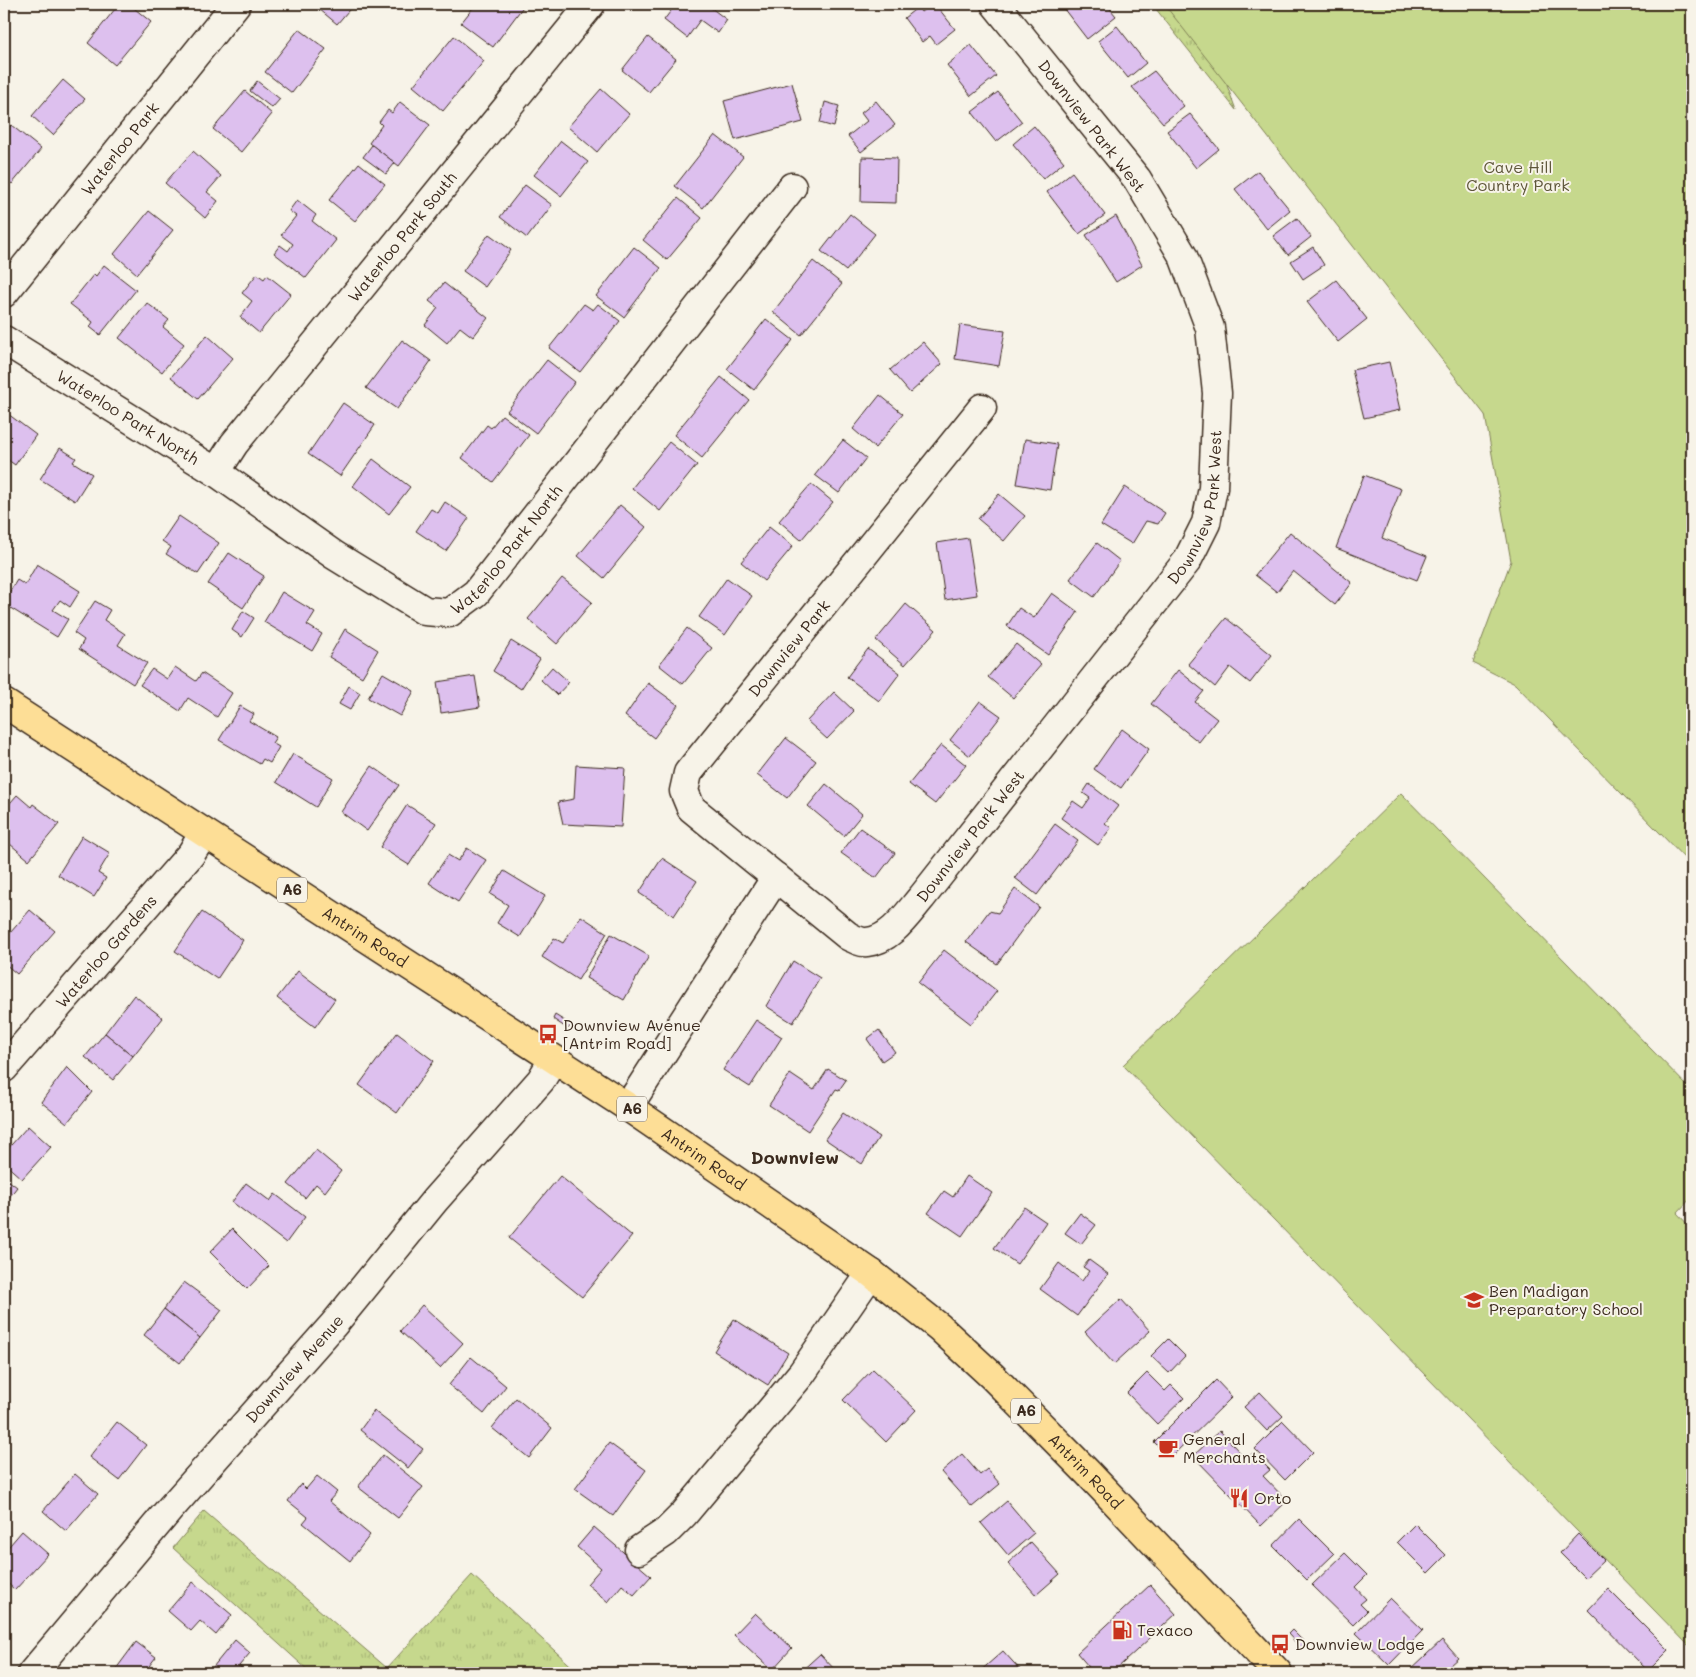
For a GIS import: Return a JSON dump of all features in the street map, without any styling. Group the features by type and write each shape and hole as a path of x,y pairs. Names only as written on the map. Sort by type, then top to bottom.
{"main road":[{"name":"Antrim Road","path":"4,703 628,1107 871,1273 939,1327 992,1376 1087,1472 1216,1610 1278,1673"}],"street":[{"name":"Waterloo Park","path":"4,293 236,4"},
{"name":"Waterloo Park South","path":"216,472 234,444 591,4"},
{"name":"Downview Park West","path":"848,936 866,943 879,939 897,925 922,897 1187,561 1206,523 1214,488 1217,393 1210,328 1183,256 1137,179 995,4"},
{"name":"Waterloo Park North","path":"4,340 216,472 334,555 425,611 449,613 476,593 792,187"},
{"name":"Downview Park","path":"848,936 691,808 684,791 688,773 982,408"},
{"name":"Waterloo Gardens","path":"4,1068 192,854 204,833"},
{"path":"628,1107 776,877"},
{"name":"Downview Avenue","path":"32,1673 168,1510 334,1324 434,1200 541,1080 553,1060"},
{"path":"639,1550 666,1532 691,1507 802,1373 871,1273"}],"green space":[{"path":"1152,4 1208,4 1203,20 1236,110"},
{"name":"Cave Hill Country Park","path":"1164,4 1692,4 1692,866 1515,684 1473,663 1511,561 1485,415"},
{"name":"Ben Madigan Preparatory School","path":"1401,793 1692,1091 1692,1197 1677,1213 1692,1229 1692,1649 1123,1065"},
{"path":"204,1511 387,1668 472,1575 579,1673 311,1673 173,1548"}],"building":[{"path":"119,4 129,4 151,22 115,65 88,43"},
{"path":"313,4 354,4 337,24"},
{"path":"476,4 525,4 493,47 461,23"},
{"path":"676,4 713,4 710,7 727,20 718,33 700,20 687,38 664,20"},
{"path":"935,4 955,29 936,44 930,36 922,42 904,18 918,7 921,12"},
{"path":"1060,4 1106,4 1116,16 1087,39"},
{"path":"1117,26 1146,63 1128,78 1098,41"},
{"path":"299,29 326,49 292,93 265,72"},
{"path":"454,36 484,61 443,111 413,86"},
{"path":"648,37 676,59 649,92 622,70"},
{"path":"971,45 996,76 971,96 947,65"},
{"path":"1154,71 1184,106 1163,123 1132,87"},
{"path":"63,80 85,99 53,135 32,116"},
{"path":"257,81 280,99 272,108 250,91"},
{"path":"792,83 803,122 735,140 724,101"},
{"path":"601,89 629,114 597,152 568,127"},
{"path":"245,91 272,114 241,152 213,129"},
{"path":"998,92 1022,122 996,142 972,112"},
{"path":"876,101 895,125 861,152 848,136 867,121 861,113"},
{"path":"400,102 430,125 399,166 369,143 382,125 379,122 388,110 392,113"},
{"path":"825,102 839,106 834,127 820,123"},
{"path":"1190,114 1219,149 1196,168 1167,131"},
{"path":"11,125 41,149 12,184 4,177 4,135"},
{"path":"1034,126 1064,162 1043,179 1013,144"},
{"path":"715,135 743,157 703,208 675,186"},
{"path":"561,141 588,162 561,196 534,175"},
{"path":"372,145 395,163 386,174 363,157"},
{"path":"193,151 221,176 207,192 218,201 205,218 165,183"},
{"path":"862,157 897,158 896,203 861,202"},
{"path":"359,163 385,184 355,221 329,200"},
{"path":"1258,171 1290,210 1267,229 1235,189"},
{"path":"1072,172 1105,215 1079,234 1047,192"},
{"path":"525,185 552,205 527,238 500,217"},
{"path":"678,198 702,218 667,260 643,240"},
{"path":"297,200 316,215 312,221 336,240 306,278 274,253 280,245 288,251 293,244 281,235 296,216 289,211"},
{"path":"149,211 173,230 137,274 114,254"},
{"path":"850,214 875,234 846,271 821,251"},
{"path":"1116,216 1142,265 1116,282 1086,235"},
{"path":"1297,218 1311,237 1288,255 1273,236"},
{"path":"489,234 511,250 485,287 463,271"},
{"path":"634,247 661,268 624,317 596,296"},
{"path":"1313,247 1324,265 1303,279 1291,261"},
{"path":"813,261 842,284 801,335 773,312"},
{"path":"104,265 136,290 100,335 90,327 93,322 70,304 94,274 96,276"},
{"path":"257,274 264,279 267,275 291,294 259,333 240,317 252,301 242,293"},
{"path":"1336,280 1367,319 1338,342 1307,302"},
{"path":"444,283 488,318 473,337 460,327 447,343 425,325 438,308 429,301"},
{"path":"147,303 169,320 163,327 184,344 162,372 119,338"},
{"path":"584,304 593,310 598,304 620,321 580,372 549,348"},
{"path":"766,319 793,340 754,390 727,369"},
{"path":"960,325 1005,331 999,366 955,359"},
{"path":"207,335 233,358 198,399 171,377"},
{"path":"402,340 431,361 397,409 366,388"},
{"path":"923,342 942,364 910,393 890,370"},
{"path":"547,360 575,382 536,433 507,411"},
{"path":"1389,362 1400,410 1364,418 1352,370"},
{"path":"721,377 749,400 702,458 674,435"},
{"path":"880,395 903,414 875,448 853,429"},
{"path":"343,403 375,425 340,476 308,454"},
{"path":"4,411 36,435 15,465 4,457"},
{"path":"502,415 529,435 493,482 462,458 487,425 491,428"},
{"path":"1025,439 1057,444 1050,490 1017,484"},
{"path":"843,440 866,458 839,493 815,475"},
{"path":"669,442 697,465 660,511 632,488"},
{"path":"60,448 76,458 73,462 92,474 75,501 40,479"},
{"path":"373,459 410,487 389,514 353,486"},
{"path":"1364,475 1401,489 1382,538 1427,556 1417,580 1336,548"},
{"path":"811,484 833,502 801,540 779,521"},
{"path":"1125,487 1165,513 1158,524 1146,521 1132,544 1101,525"},
{"path":"999,494 1025,516 1004,541 978,519"},
{"path":"445,502 469,518 446,551 416,531 431,509 438,513"},
{"path":"620,505 646,527 604,578 578,556"},
{"path":"179,516 219,543 198,574 166,554 171,547 162,541"},
{"path":"769,527 793,546 764,581 741,562"},
{"path":"1290,532 1352,583 1335,605 1293,571 1277,592 1255,575"},
{"path":"968,538 977,595 945,600 937,543"},
{"path":"1097,543 1120,561 1094,597 1070,579"},
{"path":"229,553 264,576 243,608 208,584"},
{"path":"37,564 80,591 70,607 60,600 53,610 68,619 57,637 4,604 17,580 25,585"},
{"path":"562,578 592,602 557,644 528,619"},
{"path":"727,578 752,596 725,635 699,617"},
{"path":"282,592 315,612 307,625 322,634 312,651 264,622"},
{"path":"1052,593 1078,612 1048,655 1007,626 1019,608 1034,618"},
{"path":"95,601 110,610 104,620 125,634 118,645 147,663 133,684 79,649 84,640 74,633"},
{"path":"906,604 936,630 905,665 876,640"},
{"path":"243,611 254,618 242,637 232,630"},
{"path":"1226,618 1272,655 1250,683 1230,667 1215,687 1188,664"},
{"path":"687,628 712,648 683,684 659,665"},
{"path":"345,629 378,650 362,677 329,657"},
{"path":"511,641 540,659 521,689 493,671"},
{"path":"1016,644 1041,665 1013,698 988,677"},
{"path":"868,649 900,673 879,701 847,677"},
{"path":"175,667 196,681 202,673 232,693 217,717 188,698 180,711 140,685 152,669 167,679"},
{"path":"552,667 569,682 557,695 541,680"},
{"path":"1178,670 1204,691 1195,702 1217,719 1199,742 1151,704"},
{"path":"383,673 414,691 400,716 368,698"},
{"path":"475,676 480,707 441,713 437,682"},
{"path":"648,683 678,705 654,738 625,716"},
{"path":"349,686 360,693 350,710 339,704"},
{"path":"834,692 854,711 827,739 807,721"},
{"path":"980,701 1001,716 970,756 950,740"},
{"path":"240,706 254,714 249,721 276,737 272,743 279,747 270,763 263,759 260,764 219,740"},
{"path":"1122,729 1149,749 1121,788 1094,769"},
{"path":"786,738 816,761 787,798 757,775"},
{"path":"941,745 966,765 935,804 909,784"},
{"path":"293,754 333,778 316,807 276,782"},
{"path":"576,765 625,768 621,827 563,824 558,802 574,799"},
{"path":"372,766 399,785 367,831 341,812"},
{"path":"826,784 862,814 844,836 808,806"},
{"path":"1089,784 1118,806 1105,823 1111,828 1098,845 1061,818 1073,801 1083,808 1090,798 1083,793"},
{"path":"17,795 31,807 33,804 59,824 29,860 4,839 4,810"},
{"path":"407,805 436,823 409,865 380,847"},
{"path":"1055,824 1078,841 1037,895 1015,878"},
{"path":"860,828 895,853 876,878 841,853"},
{"path":"82,836 110,853 98,873 106,878 94,897 58,875"},
{"path":"467,848 486,860 458,902 429,883 448,855 458,861"},
{"path":"662,858 697,881 674,916 639,893"},
{"path":"504,871 545,896 520,937 497,923 508,905 490,894"},
{"path":"1015,889 1039,907 997,964 966,942 989,911 998,913"},
{"path":"30,910 55,931 17,974 4,963 4,940"},
{"path":"202,912 243,940 217,979 175,951"},
{"path":"581,916 607,933 578,980 542,957 554,938 563,943"},
{"path":"611,934 649,956 624,1000 586,978"},
{"path":"944,950 997,991 971,1024 918,983"},
{"path":"793,961 820,978 793,1023 766,1006"},
{"path":"298,971 335,999 315,1027 277,998"},
{"path":"134,995 163,1018 133,1056 105,1033"},
{"path":"555,1015 571,1025 568,1029 553,1019"},
{"path":"756,1020 782,1037 750,1087 723,1070"},
{"path":"879,1030 895,1052 882,1061 867,1039"},
{"path":"105,1033 133,1056 113,1080 85,1057"},
{"path":"397,1033 434,1061 397,1113 359,1085"},
{"path":"67,1067 92,1092 67,1123 41,1102"},
{"path":"828,1069 846,1080 839,1090 836,1089 808,1131 769,1105 790,1074 814,1090"},
{"path":"843,1113 879,1137 862,1164 825,1139"},
{"path":"28,1126 51,1147 22,1179 4,1163 4,1153"},
{"path":"316,1150 341,1171 325,1192 316,1184 305,1198 288,1184"},
{"path":"560,1176 632,1236 582,1297 509,1238"},
{"path":"967,1176 992,1193 962,1236 928,1213 944,1191 953,1197"},
{"path":"4,1177 17,1187 4,1204"},
{"path":"246,1183 270,1201 275,1194 305,1217 286,1243 232,1202"},
{"path":"1024,1207 1046,1222 1017,1264 994,1248"},
{"path":"1080,1213 1096,1225 1081,1244 1065,1233"},
{"path":"232,1229 269,1266 247,1289 210,1252"},
{"path":"1089,1260 1108,1274 1077,1316 1040,1289 1059,1263 1082,1281 1089,1271 1083,1267"},
{"path":"184,1282 222,1310 200,1338 164,1309"},
{"path":"1121,1299 1150,1331 1114,1364 1085,1332"},
{"path":"422,1305 463,1343 440,1368 400,1331"},
{"path":"164,1309 200,1338 180,1363 144,1335"},
{"path":"734,1319 788,1353 768,1385 714,1351"},
{"path":"1168,1339 1185,1356 1169,1373 1151,1356"},
{"path":"471,1357 506,1386 484,1414 449,1385"},
{"path":"873,1369 916,1410 886,1442 843,1400"},
{"path":"1147,1373 1165,1391 1171,1385 1184,1398 1157,1424 1127,1393"},
{"path":"1216,1380 1232,1397 1170,1458 1154,1442"},
{"path":"1260,1392 1283,1416 1267,1431 1244,1407"},
{"path":"516,1398 552,1428 529,1458 492,1428"},
{"path":"374,1411 423,1449 408,1468 360,1430"},
{"path":"1283,1421 1313,1452 1285,1480 1255,1449"},
{"path":"117,1422 146,1445 119,1480 89,1457"},
{"path":"1220,1431 1246,1459 1253,1453 1270,1470 1263,1476 1287,1501 1261,1526 1193,1456"},
{"path":"609,1443 646,1470 613,1516 575,1489"},
{"path":"962,1454 980,1475 987,1469 1000,1484 972,1507 941,1472"},
{"path":"383,1455 423,1487 398,1518 358,1487"},
{"path":"75,1474 98,1494 66,1531 43,1511"},
{"path":"317,1476 337,1492 329,1501 370,1535 350,1561 303,1523 308,1517 288,1501 301,1484 306,1489"},
{"path":"1007,1501 1034,1533 1008,1555 981,1523"},
{"path":"1299,1519 1334,1554 1307,1580 1273,1546"},
{"path":"1415,1524 1446,1555 1428,1573 1397,1542"},
{"path":"594,1527 651,1576 634,1595 622,1585 608,1602 587,1584 601,1568 577,1547"},
{"path":"22,1531 48,1554 15,1590 4,1580 4,1552"},
{"path":"1578,1534 1604,1560 1585,1578 1560,1553"},
{"path":"1031,1542 1060,1574 1036,1595 1008,1563"},
{"path":"1345,1553 1367,1575 1355,1587 1366,1599 1360,1604 1367,1611 1353,1625 1312,1585"},
{"path":"193,1582 232,1615 216,1635 200,1621 191,1631 168,1611"},
{"path":"1150,1585 1176,1614 1112,1673 1094,1673 1077,1653"},
{"path":"1608,1589 1669,1650 1648,1671 1588,1610"},
{"path":"1390,1598 1423,1630 1389,1665 1356,1633"},
{"path":"755,1613 792,1648 772,1670 734,1635"},
{"path":"1292,1630 1305,1643 1301,1648 1288,1634"},
{"path":"235,1640 250,1653 239,1666 248,1673 220,1673 213,1667"},
{"path":"1442,1640 1458,1658 1450,1665 1458,1673 1411,1673 1409,1671"},
{"path":"136,1642 156,1657 149,1666 159,1673 113,1673"},
{"path":"1003,1651 1023,1673 978,1673"},
{"path":"820,1654 838,1673 799,1673"}],"place":[{"name":"Downview Avenue [Antrim Road]","path":"548,1034"},
{"name":"Ben Madigan Preparatory School","path":"1474,1300"},
{"name":"General Merchants","path":"1168,1448"},
{"name":"Orto","path":"1239,1498"},
{"name":"Texaco","path":"1122,1630"},
{"name":"Downview Lodge","path":"1280,1644"}],"district":[{"name":"Downview","path":"795,1158"}]}
